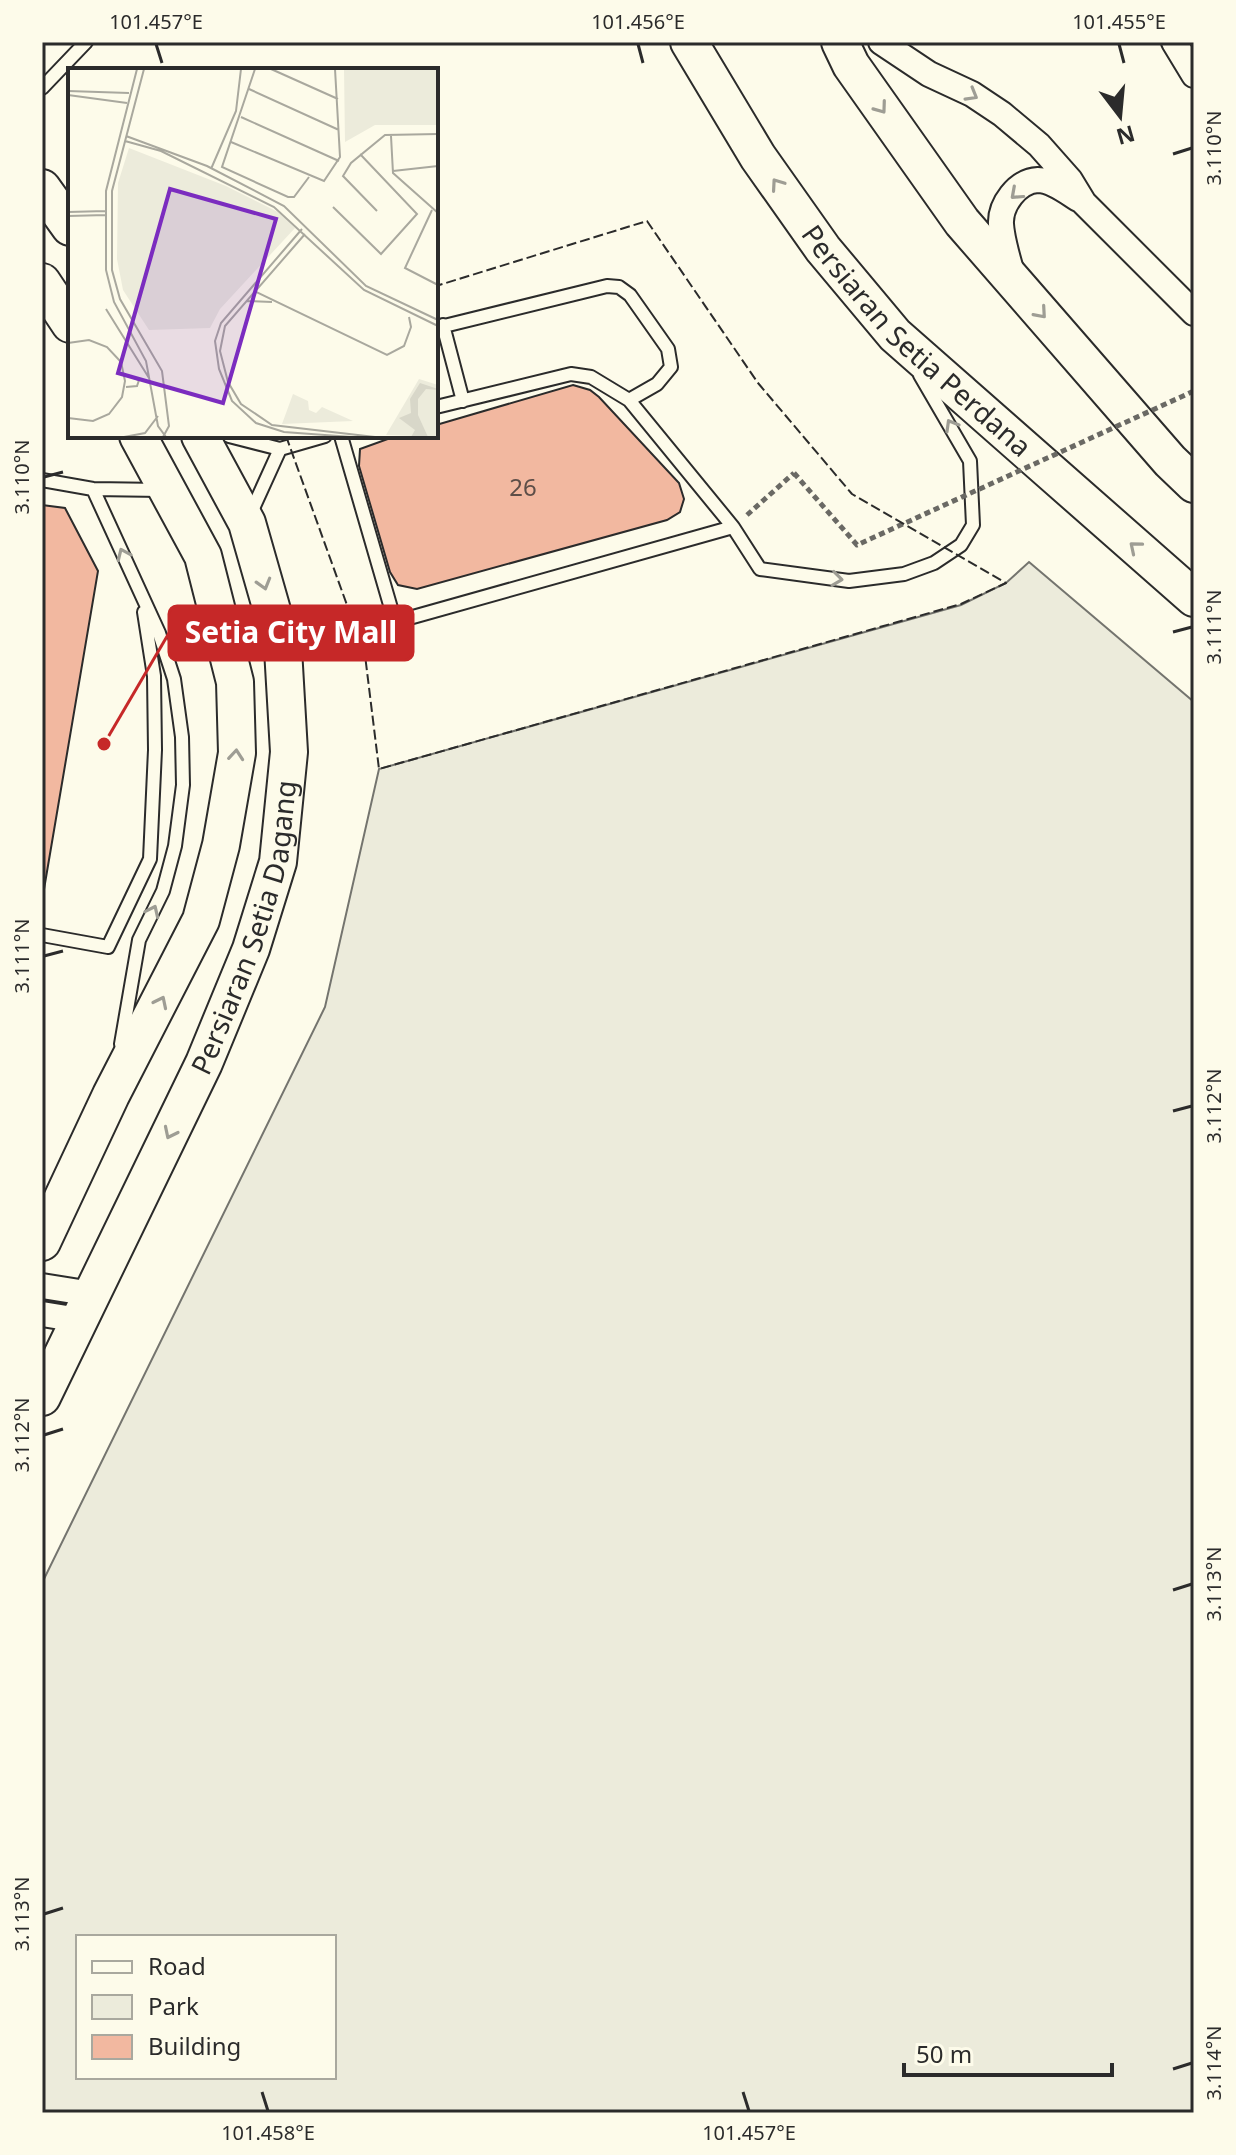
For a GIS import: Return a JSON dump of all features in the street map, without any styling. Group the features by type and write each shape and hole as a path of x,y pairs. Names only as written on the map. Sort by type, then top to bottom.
{"street":[{"name":"Persiaran Setia Perdana","path":"689,42 758,157 823,249 895,335 1194,598"},
{"path":"840,42 851,65 962,222 1170,461 1194,484"},
{"path":"881,42 929,74 972,94 1002,114 1039,145 1070,180 1084,203"},
{"path":"1174,42 1194,75"},
{"path":"1014,281 1001,224 1002,207 1022,186 1038,180 1055,185 1084,203 1194,313"},
{"path":"42,188 68,224"},
{"path":"42,282 68,321"},
{"name":"Persiaran Setia Dagang","path":"42,1242 111,1095 201,920 221,845 237,753 235,682 203,556 139,438"},
{"name":"Persiaran Setia Dagang","path":"42,1397 204,1063 251,949 278,862 289,752 283,649 247,523 201,438"},
{"path":"42,1193 80,1161"},
{"path":"42,1286 86,1307"},
{"path":"42,1314 86,1307"}],"lane":[{"path":"42,88 86,42"},
{"path":"463,401 440,326 607,286 619,287 630,295 668,349 671,367 657,384 629,400"},
{"path":"438,407 571,374 591,377 629,400 733,527 760,569 849,581 904,574 934,563 961,545 973,525 970,461 895,335"},
{"path":"237,438 280,449 318,438"},
{"path":"342,438 395,622"},
{"path":"247,523 280,449"},
{"path":"42,480 93,489 168,491"},
{"path":"93,489 159,633 174,679 182,737 183,785 175,846 163,891 139,940 111,1095"},
{"path":"283,649 395,622 733,527"},
{"path":"42,935 108,947 150,859 155,750 154,676 141,595"}],"path":[{"path":"733,527 794,473 857,545 1194,391"}],"green space":[{"path":"1029,562 1194,702 1194,2113 42,2113 42,1583 325,1007 379,769 961,605 1006,583"}],"building":[{"path":"573,385 590,390 679,483 684,499 680,512 667,520 417,589 398,585 390,572 359,466 360,449 390,438 438,438 438,424"},
{"path":"42,505 65,508 98,571 42,901"}],"fence":[{"path":"287,438 365,655 379,769 961,604 1006,583 852,494 758,383 647,221 438,285"}],"place":[{"name":"Setia City Mall","path":"104,744"}]}
